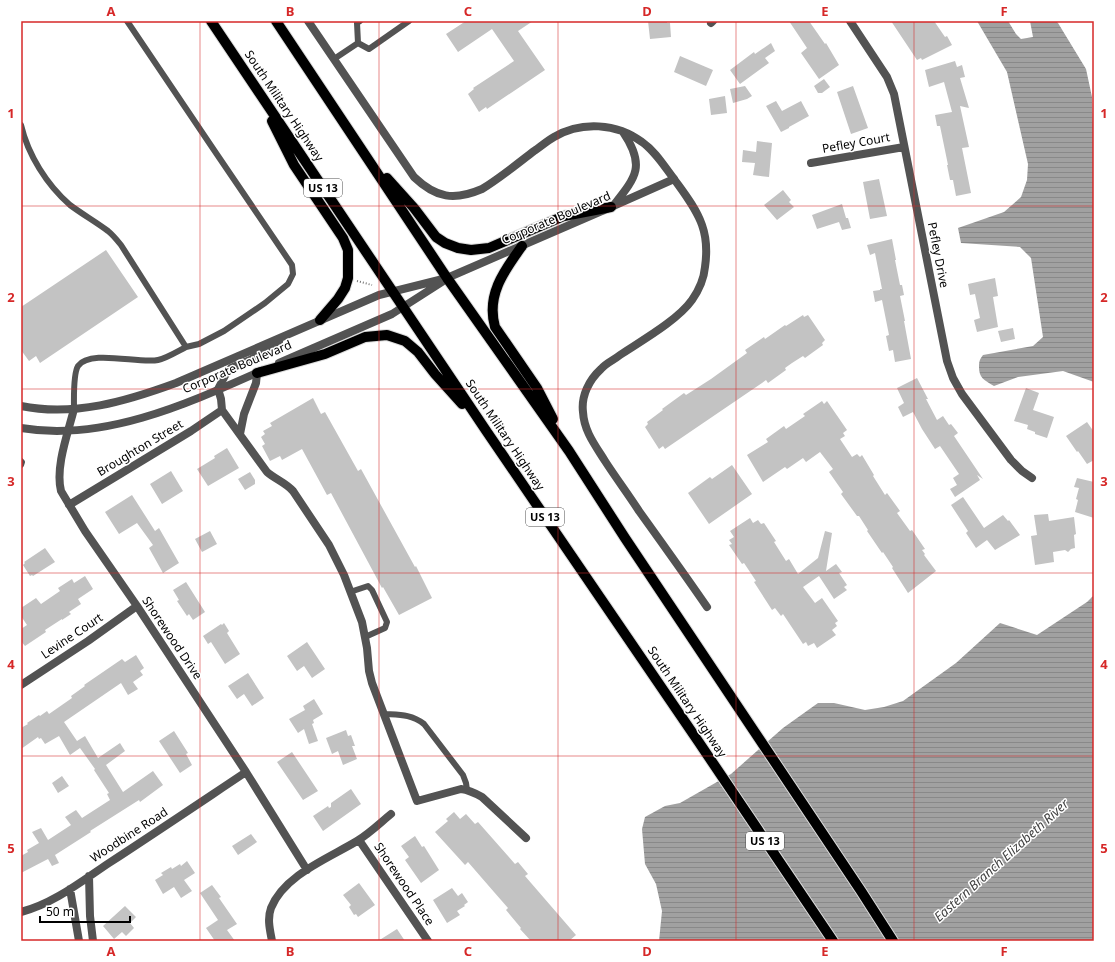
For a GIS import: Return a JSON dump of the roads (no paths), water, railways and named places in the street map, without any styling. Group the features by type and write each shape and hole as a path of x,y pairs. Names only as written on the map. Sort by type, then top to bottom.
{"main road":[{"name":"South Military Highway","path":"211,21 487,432 833,941"},
{"path":"276,21 448,278 569,451 625,538 893,941"},
{"path":"253,84 294,165 343,238 348,250 349,266 345,288 338,299 320,320"},
{"path":"361,147 414,208 436,237 445,243 458,248 471,250 489,248 564,216 612,207"},
{"path":"522,246 506,267 500,280 495,293 492,317 495,327 537,388 569,451"},
{"path":"258,373 325,354 365,337 387,335 405,341 418,352 435,374 487,432"}],"street":[{"path":"308,21 414,177 432,191 444,195 458,196 469,194 482,189 553,138 567,131 582,127 600,127 614,129 630,134 643,142 654,153 694,207 702,225 706,240 707,256 700,287 692,301 682,312 602,368 588,386 583,399 582,411 584,423 589,435 618,481 707,607"},
{"name":"Pefley Drive","path":"850,21 887,77 894,94 947,361 953,378 962,394 1011,460 1032,478"},
{"path":"612,207 631,182 635,174 637,164 635,154 622,132"},
{"name":"Pefley Court","path":"811,163 904,147"},
{"name":"Corporate Boulevard","path":"21,428 68,431 96,429 169,409 258,373 392,314 448,278 674,179"},
{"name":"Corporate Boulevard","path":"21,406 30,408 74,409 109,404 148,393 176,383 285,337 320,320 379,295 448,278"},
{"path":"285,337 250,360 231,368 227,372 218,389 222,410 267,472 287,485 293,491 329,545 344,575 362,622 370,677 417,801 461,789 474,792 482,797 526,838"},
{"path":"240,434 244,414 256,383 258,373"},
{"name":"Shorewood Drive","path":"74,409 61,458 59,485 61,491 85,531 137,606 246,772 307,870"},
{"name":"Broughton Street","path":"69,505 191,432 222,410"},
{"name":"Levine Court","path":"21,685 88,642 137,606"},
{"name":"Woodbine Road","path":"21,912 55,898 70,889 246,772"},
{"path":"272,941 268,925 271,908 277,897 288,883 307,870 359,840 391,814"},
{"name":"Shorewood Place","path":"359,840 428,941"},
{"path":"89,876 90,916 93,941"},
{"path":"70,889 79,941"}],"lane":[{"path":"74,409 74,380 78,366 86,360 102,357 159,360 186,347 199,344 224,331 265,303 288,284 293,274 292,264 127,21"},
{"path":"358,43 357,23 360,21"},
{"path":"358,43 369,49 409,21"},
{"path":"334,59 358,43"},
{"path":"21,125 32,155 47,179 70,204 109,232 121,245 186,347"},
{"path":"21,461 21,465"},
{"path":"350,592 368,586 372,590 387,622 385,628 365,637"},
{"path":"384,714 411,716 424,724 463,775 467,790"}],"water":[{"path":"977,21 1008,21 1021,39 1033,37 1030,21 1056,21 1086,69 1092,97 1094,153 1094,382 1063,371 1018,377 994,386 981,376 979,371 980,359 983,355 1033,346 1043,337 1031,258 1020,247 961,243 958,228 1004,212 1021,197 1027,180 1028,164 1007,72"},
{"name":"Eastern Branch Elizabeth River","path":"1094,595 1094,941 659,941 662,911 656,884 645,864 642,829 645,817 665,806 680,803 731,774 783,728 818,703 834,703 865,710 884,707 903,701 956,663 1000,623 1037,635 1087,602"}]}
